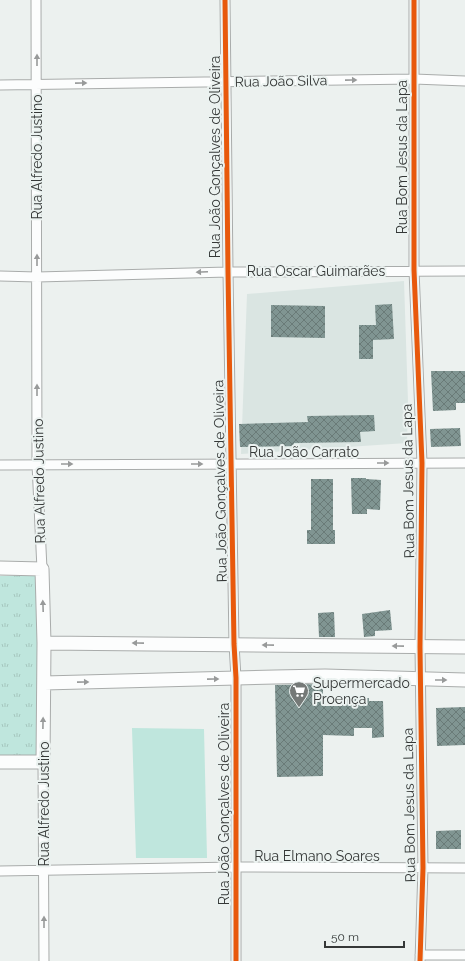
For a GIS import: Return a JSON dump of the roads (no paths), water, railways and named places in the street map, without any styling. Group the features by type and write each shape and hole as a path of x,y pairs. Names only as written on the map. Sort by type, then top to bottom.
{"main road":[{"path":"0,568 42,568"},
{"name":"Rua Alfredo Justino","path":"42,568 44,643 43,762"},
{"path":"44,643 465,647"},
{"path":"44,683 325,676 420,680 465,680"},
{"path":"0,762 43,762"}],"street":[{"name":"Rua Alfredo Justino","path":"36,0 38,464 42,568"},
{"name":"Rua João Gonçalves de Oliveira","path":"225,0 234,644 236,678 236,961"},
{"name":"Rua Bom Jesus da Lapa","path":"414,0 414,270 422,463 420,680 423,868 420,958"},
{"name":"Rua João Silva","path":"0,85 414,79 465,82"},
{"name":"Rua Oscar Guimarães","path":"0,276 37,277 228,272 414,270 465,271"},
{"name":"Rua João Carrato","path":"0,464 465,463"},
{"name":"Rua Alfredo Justino","path":"43,762 44,961"},
{"name":"Rua Elmano Soares","path":"0,871 237,867 465,868"},
{"path":"420,958 465,955"}],"place":[{"name":"Supermercado Proença","path":"299,708"}]}
